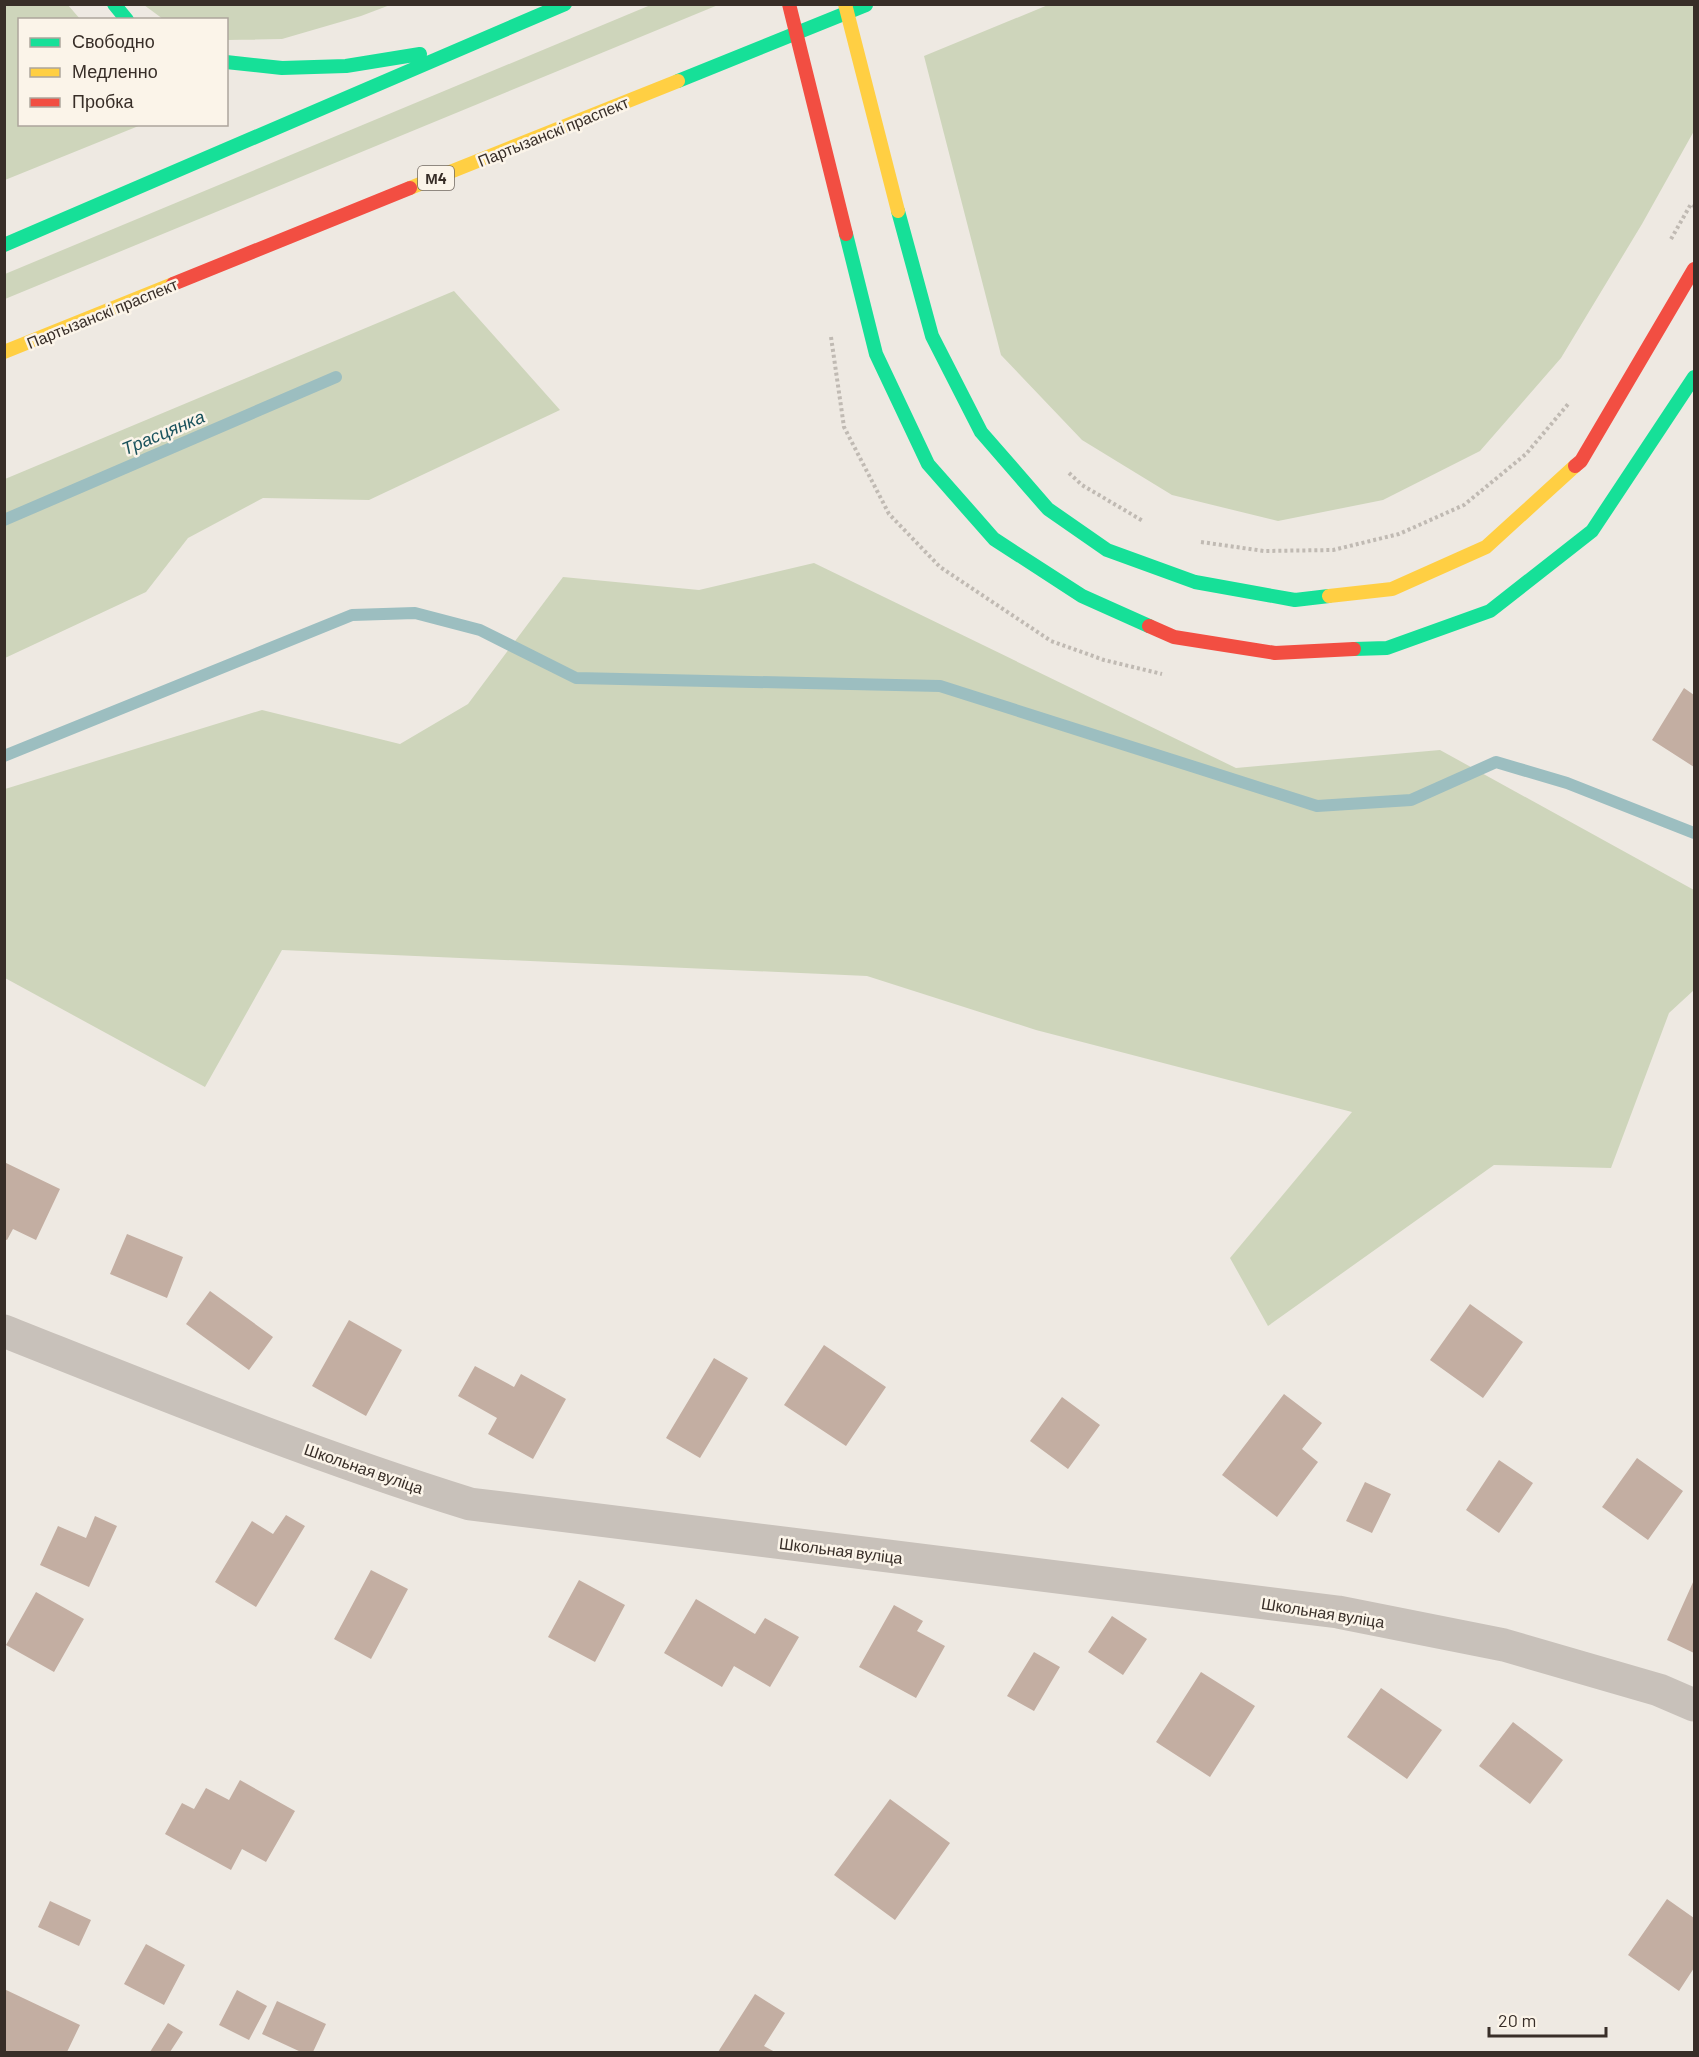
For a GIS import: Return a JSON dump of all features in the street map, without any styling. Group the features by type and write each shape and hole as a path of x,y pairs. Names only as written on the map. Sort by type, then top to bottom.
{"highway":[{"path":"114,4 125,18"},
{"path":"4,245 565,4"},
{"path":"789,4 876,354 928,464 994,539 1082,596 1174,637 1275,653 1387,648 1490,611 1592,531 1695,377"},
{"path":"845,4 902,229 932,336 981,432 1048,509 1107,550 1195,582 1295,600 1392,589 1486,547 1581,461 1695,269"},
{"name":"Партызанскі праспект","path":"4,352 867,4"},
{"path":"228,62 282,68 346,66 469,46"}],"street":[{"name":"Школьная вуліца","path":"4,1331 209,1413 412,1486 470,1504 1338,1612 1504,1645 1659,1690 1695,1705"}],"path":[{"path":"1668,244 1691,204 1695,206"},
{"path":"1194,542 1264,551 1333,550 1400,534 1464,505 1526,454 1573,399"},
{"path":"1065,470 1082,485 1140,520 1151,524"}],"green space":[{"path":"5,4 68,5 79,18 18,18 18,126 139,126 5,180"},
{"path":"653,4 718,5 5,299 5,274"},
{"path":"144,5 390,5 282,39 228,40 228,18 162,18"},
{"path":"1048,5 1694,5 1694,131 1642,224 1561,358 1480,451 1383,500 1278,521 1172,495 1082,440 1001,355 924,56"},
{"path":"454,291 560,410 369,500 263,498 188,538 146,592 5,658 5,479"},
{"path":"814,563 1236,768 1440,750 1694,890 1694,990 1669,1013 1611,1168 1494,1165 1268,1326 1230,1258 1352,1112 1036,1030 867,976 282,950 205,1087 5,978 5,789 262,710 400,744 468,704 563,577 699,590"}],"building":[{"path":"1684,688 1694,695 1694,767 1652,740"},
{"path":"4,1162 60,1189 36,1240 13,1229 7,1240 4,1239"},
{"path":"127,1234 183,1257 167,1298 110,1274"},
{"path":"210,1291 273,1337 249,1370 186,1324"},
{"path":"1470,1304 1523,1342 1483,1398 1430,1360"},
{"path":"349,1320 402,1350 366,1416 312,1386"},
{"path":"824,1345 886,1387 846,1446 784,1405"},
{"path":"714,1358 748,1378 700,1458 666,1438"},
{"path":"475,1366 514,1387 521,1374 566,1399 533,1459 488,1434 497,1418 458,1396"},
{"path":"1284,1394 1322,1423 1302,1449 1318,1462 1277,1517 1222,1475"},
{"path":"1062,1397 1100,1425 1068,1469 1030,1441"},
{"path":"1637,1458 1683,1491 1648,1540 1602,1507"},
{"path":"1499,1460 1533,1483 1499,1533 1466,1510"},
{"path":"1365,1482 1391,1494 1372,1533 1346,1521"},
{"path":"286,1515 305,1526 256,1607 215,1582 252,1521 273,1534"},
{"path":"95,1516 117,1526 89,1587 40,1565 58,1526 86,1538"},
{"path":"371,1570 408,1589 371,1659 334,1639"},
{"path":"579,1580 625,1605 595,1662 548,1637"},
{"path":"1694,1580 1694,1653 1667,1640"},
{"path":"36,1592 84,1619 54,1672 6,1645"},
{"path":"696,1599 755,1634 765,1618 799,1637 770,1687 734,1666 722,1687 664,1653"},
{"path":"894,1605 923,1621 917,1631 945,1646 916,1698 859,1667"},
{"path":"1112,1616 1147,1639 1123,1675 1088,1652"},
{"path":"1034,1652 1060,1667 1034,1711 1007,1696"},
{"path":"1201,1672 1255,1706 1210,1777 1156,1742"},
{"path":"1381,1688 1442,1730 1407,1779 1347,1737"},
{"path":"1513,1722 1563,1760 1530,1804 1479,1766"},
{"path":"240,1780 295,1811 266,1862 242,1849 231,1870 165,1834 182,1803 194,1809 206,1788 229,1800"},
{"path":"890,1799 950,1843 895,1920 834,1875"},
{"path":"1667,1899 1694,1918 1694,1968 1679,1991 1628,1955"},
{"path":"50,1901 91,1920 79,1946 38,1927"},
{"path":"146,1944 185,1965 164,2005 124,1984"},
{"path":"4,1989 80,2025 67,2052 4,2052"},
{"path":"237,1990 267,2006 249,2040 219,2025"},
{"path":"755,1994 785,2013 764,2046 775,2052 718,2052"},
{"path":"277,2001 326,2024 313,2052 301,2052 262,2034"},
{"path":"168,2023 183,2032 170,2052 150,2052"}],"waterway":[{"name":"Трасцянка","path":"4,520 336,377"},
{"path":"4,756 352,615 415,613 480,630 576,678 940,686 1317,806 1411,800 1496,762 1567,783 1694,833"}],"traffic: fast":[{"path":"114,4 125,18"},
{"path":"4,245 565,4"},
{"path":"678,81 866,5"},
{"path":"228,62 282,68 346,66 420,54"},
{"path":"898,211 932,336 981,432 1048,509 1107,550 1195,582 1295,600 1329,596"},
{"path":"846,234 876,354 928,464 994,539 1082,596 1149,626"},
{"path":"1354,649 1387,648 1490,611 1592,531 1694,377"}],"traffic: slow":[{"path":"845,4 898,211"},
{"path":"410,188 678,81"},
{"path":"4,352 173,284"},
{"path":"1329,596 1392,589 1486,547 1575,466"}],"traffic: jam":[{"path":"789,4 846,234"},
{"path":"173,284 410,188"},
{"path":"1575,466 1581,461 1694,269"},
{"path":"1149,626 1174,637 1275,653 1354,649"}]}
